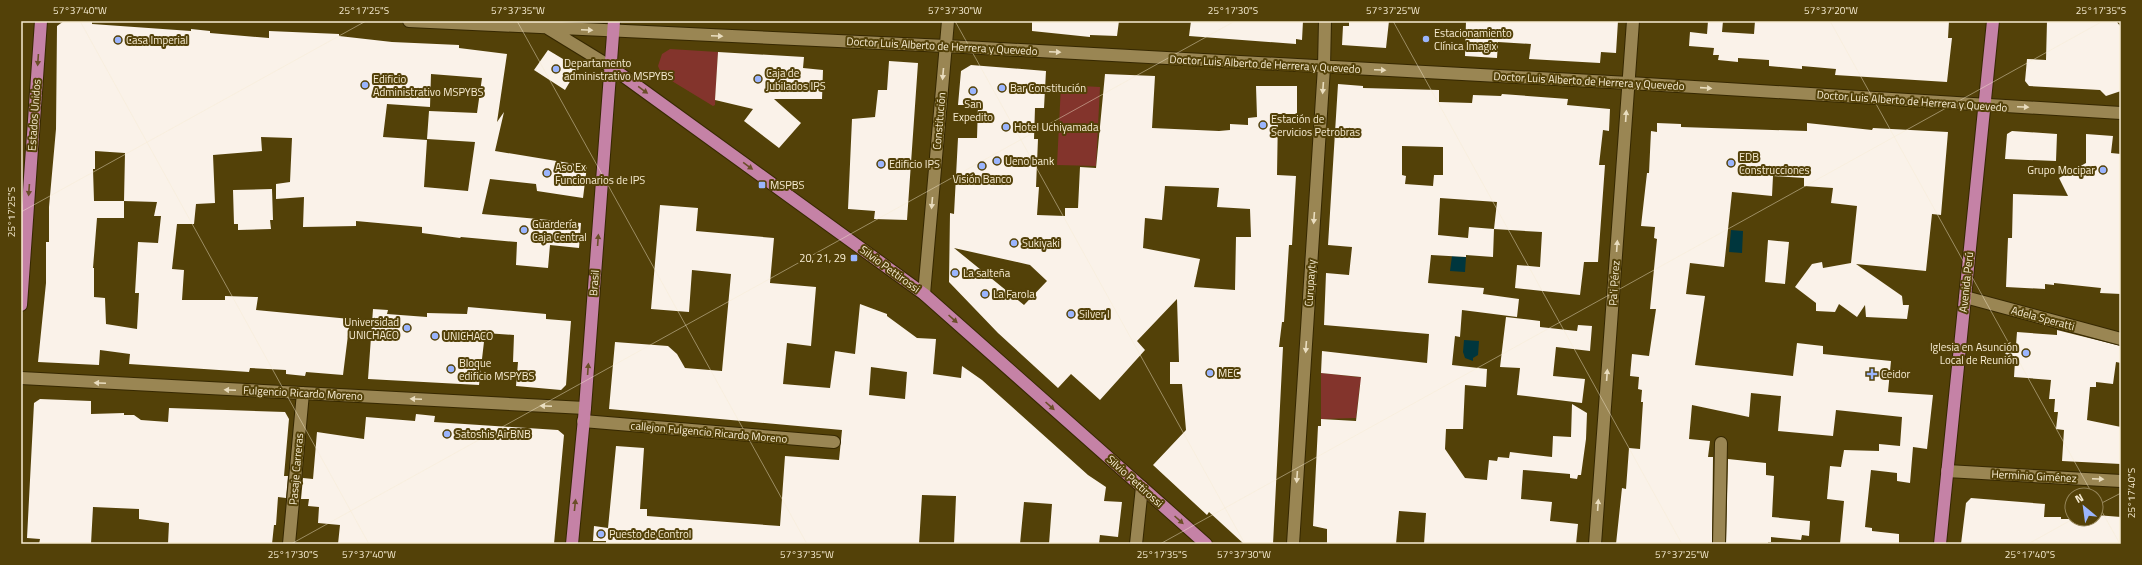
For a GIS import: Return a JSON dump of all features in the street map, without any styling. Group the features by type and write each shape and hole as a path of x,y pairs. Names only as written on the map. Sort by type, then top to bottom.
{"main road":[{"name":"Estados Unidos","path":"21,305 41,21"},
{"name":"Avenida Perú","path":"1940,544 1992,21"},
{"name":"Brasil","path":"572,544 585,408 614,26"},
{"name":"Silvio Pettirossi","path":"611,67 924,294 1206,544"}],"street":[{"name":"Doctor Luis Alberto de Herrera y Quevedo","path":"409,21 548,28 614,26 1324,68 1628,83 2121,113"},
{"name":"Constitución","path":"924,294 948,21"},
{"name":"Curupayty","path":"1293,544 1326,21"},
{"name":"Pa'i Pérez","path":"1595,544 1633,21"},
{"name":"Silvio Pettirossi","path":"548,28 611,67"},
{"name":"Adela Speratti","path":"1964,297 2121,339"},
{"name":"Fulgencio Ricardo Moreno","path":"21,378 585,408"},
{"name":"Pasaje Carreras","path":"288,544 302,393"},
{"name":"callejon Fulgencio Ricardo Moreno","path":"583,421 834,442"},
{"path":"1718,544 1721,443"},
{"name":"Herminio Giménez","path":"1947,471 2121,481"},
{"path":"1136,544 1142,487"}],"shaded area":[{"path":"670,49 718,52 715,105 713,106 662,75 658,66 662,54"},
{"path":"1061,85 1100,87 1096,166 1057,165"},
{"path":"1321,373 1387,380 1387,386 1360,384 1356,418 1321,419"}],"water":[{"path":"1731,230 1743,231 1742,253 1729,252"},
{"path":"1452,256 1466,257 1465,272 1450,271"},
{"path":"1464,340 1479,341 1478,355 1473,358 1473,361 1465,358 1463,352"}],"building":[{"path":"64,21 92,21 92,24 191,31 191,29 210,31 210,33 269,38 269,31 339,34 339,36 392,42 459,45 459,48 507,54 497,122 504,112 495,151 587,166 583,198 537,191 536,184 490,179 482,214 581,223 579,248 550,245 548,268 516,265 517,242 460,238 422,233 422,227 356,221 356,226 303,227 304,197 276,199 276,184 290,182 292,138 261,137 262,151 213,155 215,203 196,204 194,224 177,224 172,269 184,270 182,300 225,300 225,296 258,297 256,310 350,319 343,375 306,372 305,376 286,374 286,370 250,368 249,372 129,364 130,354 100,350 99,365 38,362 46,283 46,242 49,242 49,207 56,129 57,26","holes":["431,74 482,78 477,113 429,111 427,139 475,142 468,191 424,187 427,140 383,137 387,104 430,107","95,151 125,153 124,201 94,201 93,169 95,169","124,201 157,202 154,216 161,216 158,243 138,242 135,293 139,293 137,329 106,324 105,298 94,297 93,268 97,218 124,218"]},
{"path":"1032,21 1119,21 1117,36 1090,35 1090,37 1032,31"},
{"path":"1191,21 1303,21 1302,40 1296,39 1296,44 1189,36"},
{"path":"1349,21 1389,21 1386,48 1342,45 1343,26 1349,26"},
{"path":"1466,21 1618,21 1616,53 1601,52 1600,63 1529,59 1531,44 1498,42 1497,58 1465,56"},
{"path":"1708,21 1723,21 1722,32 1754,34 1755,21 1949,21 1948,38 1952,38 1947,82 1835,75 1836,69 1802,66 1802,69 1769,66 1769,60 1738,58 1738,62 1718,60 1719,55 1713,55 1714,48 1689,46 1690,32 1707,34"},
{"path":"2047,21 2116,21 2121,27 2121,91 2106,96 2100,90 2029,86 2025,81 2027,59 2046,60"},
{"name":"Departamento administrativo MSPYBS","path":"548,50 578,68 565,90 534,70"},
{"name":"Caja de Jubilados IPS","path":"718,52 804,57 803,68 823,70 822,99 774,99 801,123 779,148 744,121 753,109 715,100"},
{"name":"Edificio IPS","path":"889,61 918,63 907,220 874,219 875,211 848,209 852,119 875,117 878,90 887,90"},
{"path":"971,65 1046,71 1044,108 1035,108 1034,139 1038,139 1036,187 1039,187 1037,215 1065,216 1065,208 1078,208 1080,167 1096,168 1105,74 1155,76 1152,128 1219,131 1230,130 1230,124 1248,125 1248,118 1257,117 1256,86 1297,86 1297,114 1278,114 1277,175 1296,176 1292,245 1289,245 1284,322 1282,322 1279,347 1283,347 1273,544 1244,544 1209,512 1207,515 1153,465 1186,430 1182,384 1170,384 1170,362 1179,362 1177,299 1137,341 1145,350 1100,400 1071,374 1058,388 998,333 949,282 950,213 954,214 958,138 977,138 978,105 958,105 961,71","holes":["1165,186 1219,188 1217,207 1250,209 1251,237 1236,237 1235,290 1194,287 1200,259 1143,248 1145,218 1162,220","954,248 1030,265 1047,281 1024,305"]},
{"path":"1338,84 1363,86 1363,88 1439,90 1439,102 1472,103 1473,95 1501,96 1502,94 1568,99 1567,105 1610,109 1609,131 1603,130 1599,165 1605,165 1598,262 1584,262 1580,295 1515,288 1517,265 1540,267 1542,232 1494,229 1493,257 1431,255 1428,283 1484,288 1483,294 1519,299 1517,317 1462,310 1460,337 1455,336 1452,365 1487,369 1486,387 1465,385 1463,429 1446,429 1445,449 1465,478 1487,480 1489,460 1497,461 1498,457 1509,458 1510,452 1552,457 1553,436 1571,437 1572,404 1587,413 1586,439 1581,475 1578,475 1577,479 1570,478 1570,474 1523,470 1521,499 1552,502 1550,521 1578,524 1576,544 1424,544 1426,513 1399,511 1396,544 1327,544 1327,529 1313,526 1318,426 1321,426 1321,419 1356,421 1361,377 1321,373 1322,351 1427,363 1429,334 1324,325 1326,273 1349,275 1352,247 1328,245","holes":["1402,146 1443,147 1443,175 1434,175 1433,186 1405,184 1406,176 1402,175","1440,198 1497,202 1494,229 1469,227 1468,238 1438,235"]},
{"path":"1657,123 1681,124 1681,127 1807,131 1807,123 1872,130 1873,128 1948,132 1941,215 1932,214 1926,271 1856,264 1902,296 1903,305 1909,305 1907,319 1866,317 1865,305 1857,317 1839,304 1835,312 1816,311 1816,303 1795,287 1812,264 1822,262 1823,268 1851,263 1857,206 1831,203 1833,188 1804,186 1804,178 1773,176 1772,196 1732,192 1724,267 1690,263 1686,294 1705,296 1695,365 1793,376 1797,343 1823,346 1823,354 1891,361 1888,392 1933,395 1927,449 1913,447 1910,483 1897,481 1897,473 1871,470 1865,527 1872,528 1872,531 1899,534 1899,544 1840,544 1844,501 1827,499 1830,466 1841,467 1844,450 1879,451 1879,444 1900,446 1902,417 1836,410 1833,436 1778,431 1781,396 1751,393 1749,417 1692,405 1689,439 1710,441 1708,457 1713,457 1712,544 1616,544 1622,488 1626,489 1629,448 1640,449 1643,402 1641,402 1642,390 1638,389 1639,377 1630,376 1632,354 1649,356 1656,309 1650,309 1657,239 1654,238 1655,227 1641,226 1647,173 1649,173 1651,131 1657,132"},
{"name":"Grupo Mocipar","path":"2012,131 2057,134 2056,161 2005,159 2007,134"},
{"path":"2086,134 2113,136 2111,153 2121,154 2121,294 2100,293 2101,288 2054,283 2054,285 2045,284 2045,289 2006,287 2008,238 2012,238 2013,194 2068,196 2059,178 2086,163"},
{"path":"272,189 273,220 270,220 271,229 238,230 238,224 234,224 233,190"},
{"path":"660,205 698,208 696,231 774,238 770,283 816,287 811,346 787,343 783,384 830,388 835,351 855,354 860,304 887,314 887,316 917,338 936,339 933,374 961,378 962,366 982,380 1088,475 1106,487 1104,501 1122,502 1118,537 1100,535 1099,544 1049,544 1052,504 1024,502 1020,544 954,544 956,496 922,495 919,544 606,544 606,541 593,541 594,526 608,528 616,446 644,448 640,509 647,509 647,516 780,526 785,456 839,460 842,430 609,409 615,342 668,346 677,354 685,368 722,371 731,274 692,270 689,312 651,309","holes":["871,367 907,372 905,399 869,395"]},
{"path":"1768,240 1789,242 1785,284 1765,282"},
{"path":"468,307 546,314 546,319 571,321 566,385 561,390 516,386 518,362 513,362 514,335 485,333 479,385 368,379 373,309 388,310 387,314 427,317 427,313 467,314"},
{"path":"1506,317 1540,321 1540,327 1577,331 1578,325 1592,326 1590,351 1556,347 1553,376 1585,379 1582,403 1517,395 1520,368 1500,367"},
{"path":"2057,330 2121,346 2121,363 2116,362 2113,384 2096,382 2096,387 2090,387 2087,420 2121,427 2121,464 2062,461 2064,430 2056,429 2058,412 2054,412 2055,399 2049,399 2051,380 2014,377 2015,361 2005,360 2006,345 2016,345 2017,332 2057,335"},
{"path":"40,399 91,401 91,414 124,413 124,415 134,415 141,420 168,422 169,408 285,412 289,419 284,476 288,476 286,498 278,497 276,525 274,525 272,544 168,544 169,523 139,519 139,509 93,507 91,544 39,544 40,539 27,538 34,403"},
{"path":"416,414 435,416 434,422 558,430 564,435 554,544 338,544 340,525 318,523 319,507 308,506 309,499 301,499 303,478 313,479 317,432 364,439 366,417 415,421"},
{"path":"1728,459 1766,463 1766,475 1774,476 1772,517 1810,521 1809,536 1802,535 1801,540 1771,537 1771,542 1768,542 1768,544 1726,544"},
{"path":"1971,498 2045,504 2044,517 2061,517 2061,519 2064,519 2064,527 2104,527 2104,516 2121,517 2121,544 1961,544 1966,503"}],"place":[{"name":"Estacionamiento Clínica Imagix","path":"1426,39"},
{"name":"Casa Imperial","path":"118,40"},
{"name":"Departamento administrativo MSPYBS","path":"556,69"},
{"name":"Caja de Jubilados IPS","path":"758,79"},
{"name":"Edificio Administrativo MSPYBS","path":"365,85"},
{"name":"Bar Constitución","path":"1002,88"},
{"name":"San Expedito","path":"973,91"},
{"name":"Estación de Servicios Petrobras","path":"1263,125"},
{"name":"Hotel Uchiyamada","path":"1006,127"},
{"name":"Ueno bank","path":"997,161"},
{"name":"EDB Construcciones","path":"1731,163"},
{"name":"Edificio IPS","path":"881,164"},
{"name":"Visión Banco","path":"982,166"},
{"name":"Grupo Mocipar","path":"2103,170"},
{"name":"Aso Ex Funcionarios de IPS","path":"547,173"},
{"name":"MSPBS","path":"762,185"},
{"name":"Guardería Caja Central","path":"524,230"},
{"name":"Sukiyaki","path":"1014,243"},
{"name":"20, 21, 29","path":"854,258"},
{"name":"La salteña","path":"955,273"},
{"name":"La Farola","path":"985,294"},
{"name":"Silver I","path":"1071,314"},
{"name":"Universidad UNICHACO","path":"407,328"},
{"name":"UNICHACO","path":"435,336"},
{"name":"Iglesia en Asunción Local de Reunión","path":"2026,353"},
{"name":"Bloque edificio MSPYBS","path":"451,369"},
{"name":"MEC","path":"1210,373"},
{"name":"Ceidor","path":"1872,374"},
{"name":"Satoshis AirBNB","path":"447,434"},
{"name":"Puesto de Control","path":"601,534"}]}
